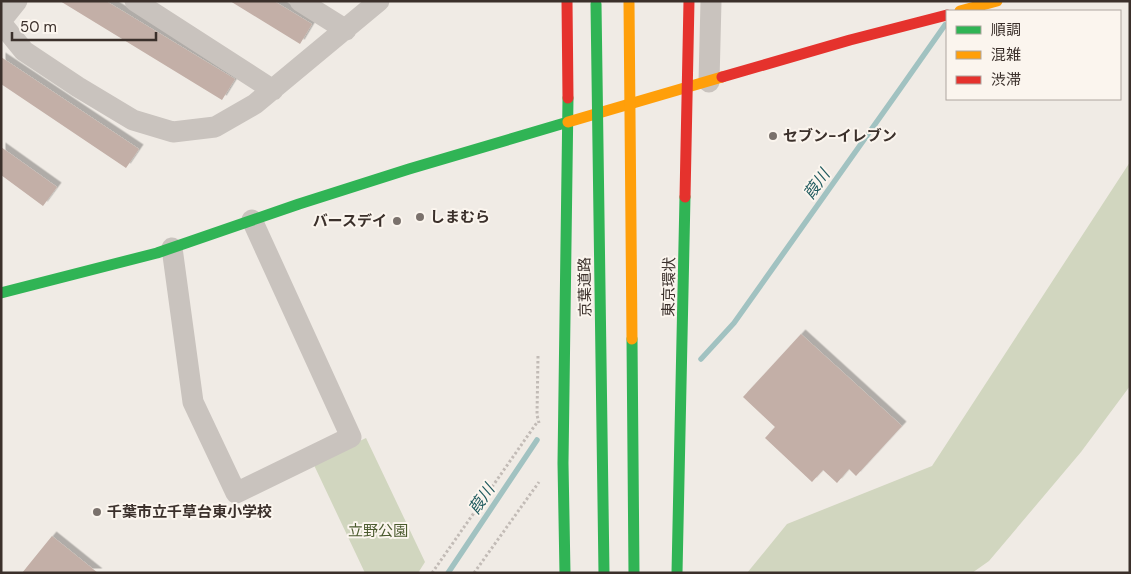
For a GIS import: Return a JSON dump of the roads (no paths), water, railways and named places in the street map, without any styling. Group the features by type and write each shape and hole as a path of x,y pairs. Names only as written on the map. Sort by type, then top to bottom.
{"main road":[{"path":"565,572 563,463 568,123 567,1"},
{"name":"東京環状","path":"678,573 690,1"},
{"path":"965,10 997,1"},
{"path":"629,2 634,573"},
{"name":"京葉道路","path":"596,3 604,573"},
{"path":"1,293 157,253 299,204 410,169 850,40 946,15"}],"street":[{"path":"17,1 1,22 24,51 78,87 133,120 173,132 215,128 255,104 379,1"},
{"path":"135,1 273,90"},
{"path":"300,1 346,30"},
{"path":"709,82 711,1"},
{"path":"172,248 193,402 236,493 351,437 252,220"}],"waterway":[{"name":"葭川","path":"701,359 734,323 945,25"},
{"name":"葭川","path":"448,573 537,440"}],"place":[{"name":"セブン-イレブン","path":"773,136"},
{"name":"しまむら","path":"420,217"},
{"name":"バースデイ","path":"397,221"},
{"name":"千葉市立千草台東小学校","path":"97,512"}],"park label":[{"name":"立野公園","path":"378,531"}]}
